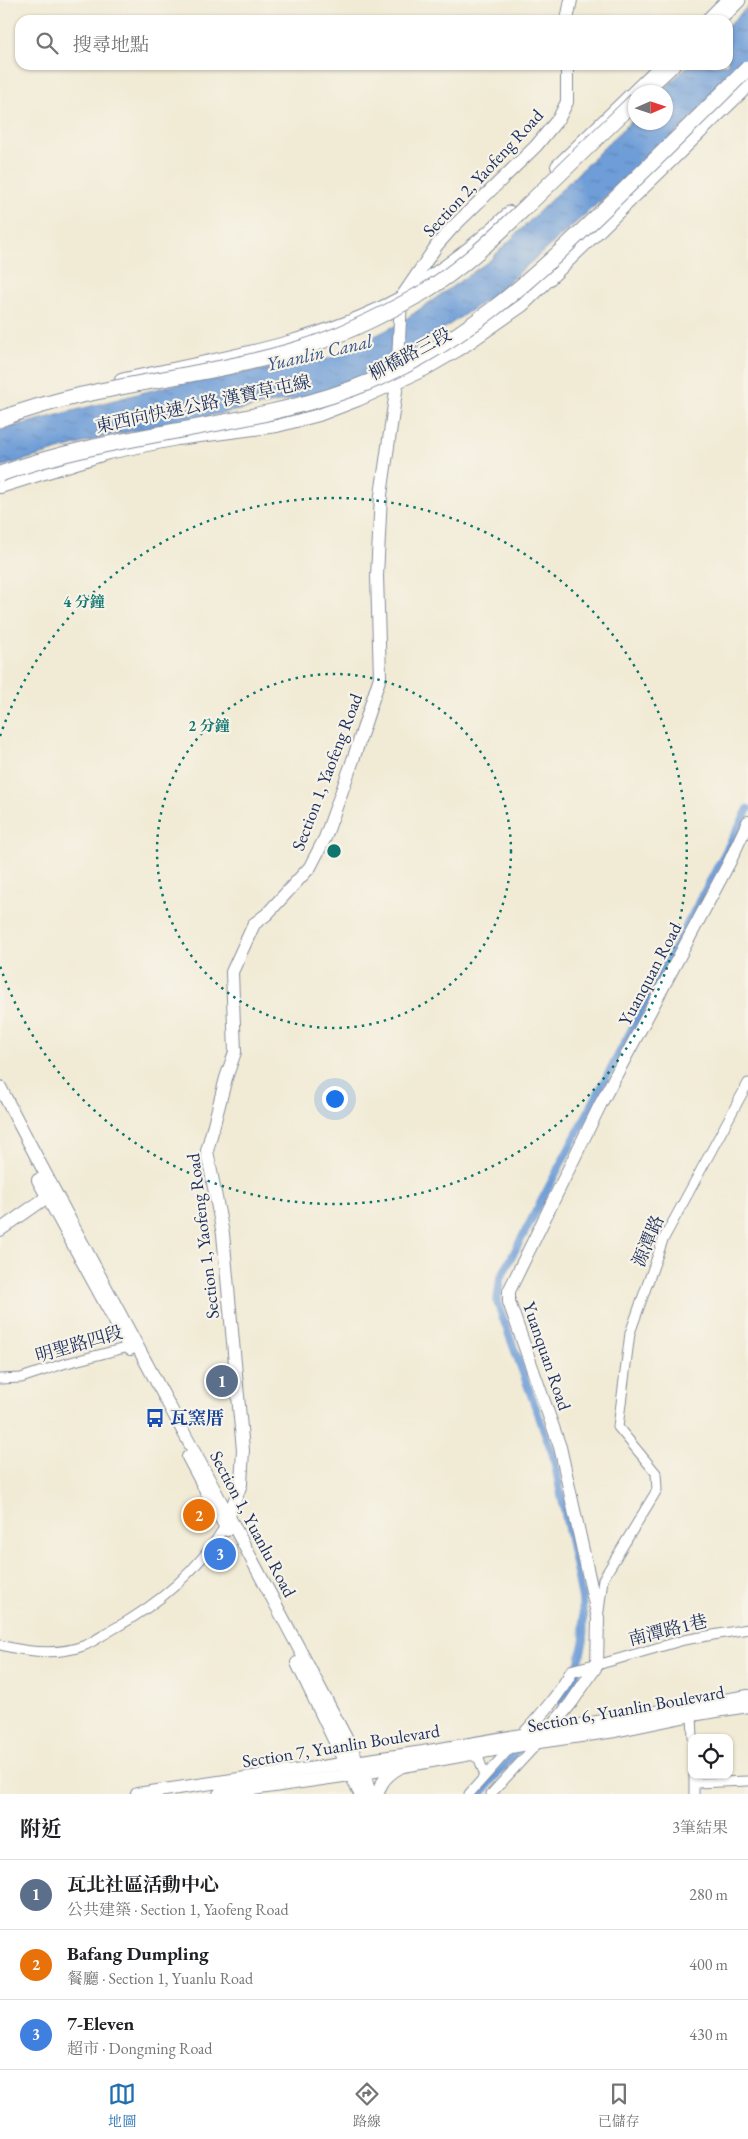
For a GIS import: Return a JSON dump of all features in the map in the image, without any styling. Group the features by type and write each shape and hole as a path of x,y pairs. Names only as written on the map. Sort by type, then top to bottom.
{"highway":[{"path":"723,15 738,0"},
{"name":"東西向快速公路 漢寶草屯線","path":"0,474 107,443 274,412 351,389 421,359 454,338 514,294 550,263 748,68"},
{"path":"651,85 667,70"},
{"name":"東西向快速公路 漢寶草屯線","path":"0,419 95,392 254,361 328,340 365,323 423,292 477,253 628,108"}],"main road":[{"path":"569,15 571,0"},
{"path":"712,15 727,0"},
{"name":"Section 2, Yaofeng Road","path":"400,304 438,245 452,228 536,146 559,118 567,102 567,70"},
{"path":"0,411 52,395 252,353 322,332 400,304 503,219 656,70"},
{"name":"柳橋路三段","path":"0,487 108,453 176,439 277,426 319,415 396,384 460,349 523,305 748,86"},
{"name":"Section 1, Yaofeng Road","path":"227,1520 242,1484 243,1450 223,1234 208,1151 226,1078 235,1052 232,972 254,924 267,914 310,867 325,838 380,677 377,576 381,495 399,363 400,304"},
{"name":"Yuanquan Road","path":"597,1665 598,1618 560,1447 509,1302 509,1291 600,1103 730,863 748,822"},
{"name":"Section 1, Yuanlu Road","path":"0,1087 133,1346 227,1520 291,1650 370,1794"},
{"name":"Section 1, Yuanlu Road","path":"0,1104 47,1197 133,1346"},
{"path":"0,1230 47,1197"},
{"path":"525,1733 563,1688 572,1671 597,1665"},
{"path":"539,1742 573,1702 597,1665"},
{"name":"Section 6, Yuanlin Boulevard","path":"550,1729 748,1696"},
{"path":"573,1702 575,1712 579,1716 597,1721"},
{"name":"Section 6, Yuanlin Boulevard","path":"511,1748 748,1706"},
{"name":"Section 7, Yuanlin Boulevard","path":"219,1794 550,1729"},
{"name":"Section 7, Yuanlin Boulevard","path":"137,1794 355,1768 402,1766 511,1748"},
{"path":"378,1794 379,1788 390,1773 402,1766"},
{"name":"Section 1, Yuanlu Road","path":"355,1768 360,1794"}],"street":[{"name":"源潭路","path":"598,1618 603,1578 657,1490 656,1473 618,1427 630,1333 663,1240 748,1083"},
{"name":"明聖路四段","path":"0,1379 22,1378 63,1364 133,1346"},
{"path":"0,1645 28,1652 64,1650 83,1646 124,1624 167,1595 218,1538 227,1520"},
{"name":"南潭路1巷","path":"597,1665 684,1640 748,1629"},
{"path":"692,1715 693,1734"},
{"path":"468,1794 525,1733"},
{"path":"491,1794 539,1742"},
{"path":"470,1754 479,1759 485,1776"},
{"path":"694,1794 694,1779 748,1781"}],"water":[{"path":"748,6 748,62 665,144 496,293 396,361 334,391 104,437 0,467 0,430 168,386 330,358 397,325 489,261 628,124 628,130 673,130 673,85 668,85 684,70 733,70 733,21"}],"waterway":[{"path":"559,1701 574,1684 584,1639 582,1598 553,1455 497,1302 500,1279 748,809"},
{"path":"481,1794 521,1746"}],"place":[{"name":"瓦北社區活動中心","path":"222,1381"},
{"name":"瓦窯厝","path":"155,1418"},
{"name":"Bafang Dumpling","path":"199,1515"},
{"name":"7-Eleven","path":"220,1554"}],"water label":[{"name":"Yuanlin Canal","path":"319,352"}]}
